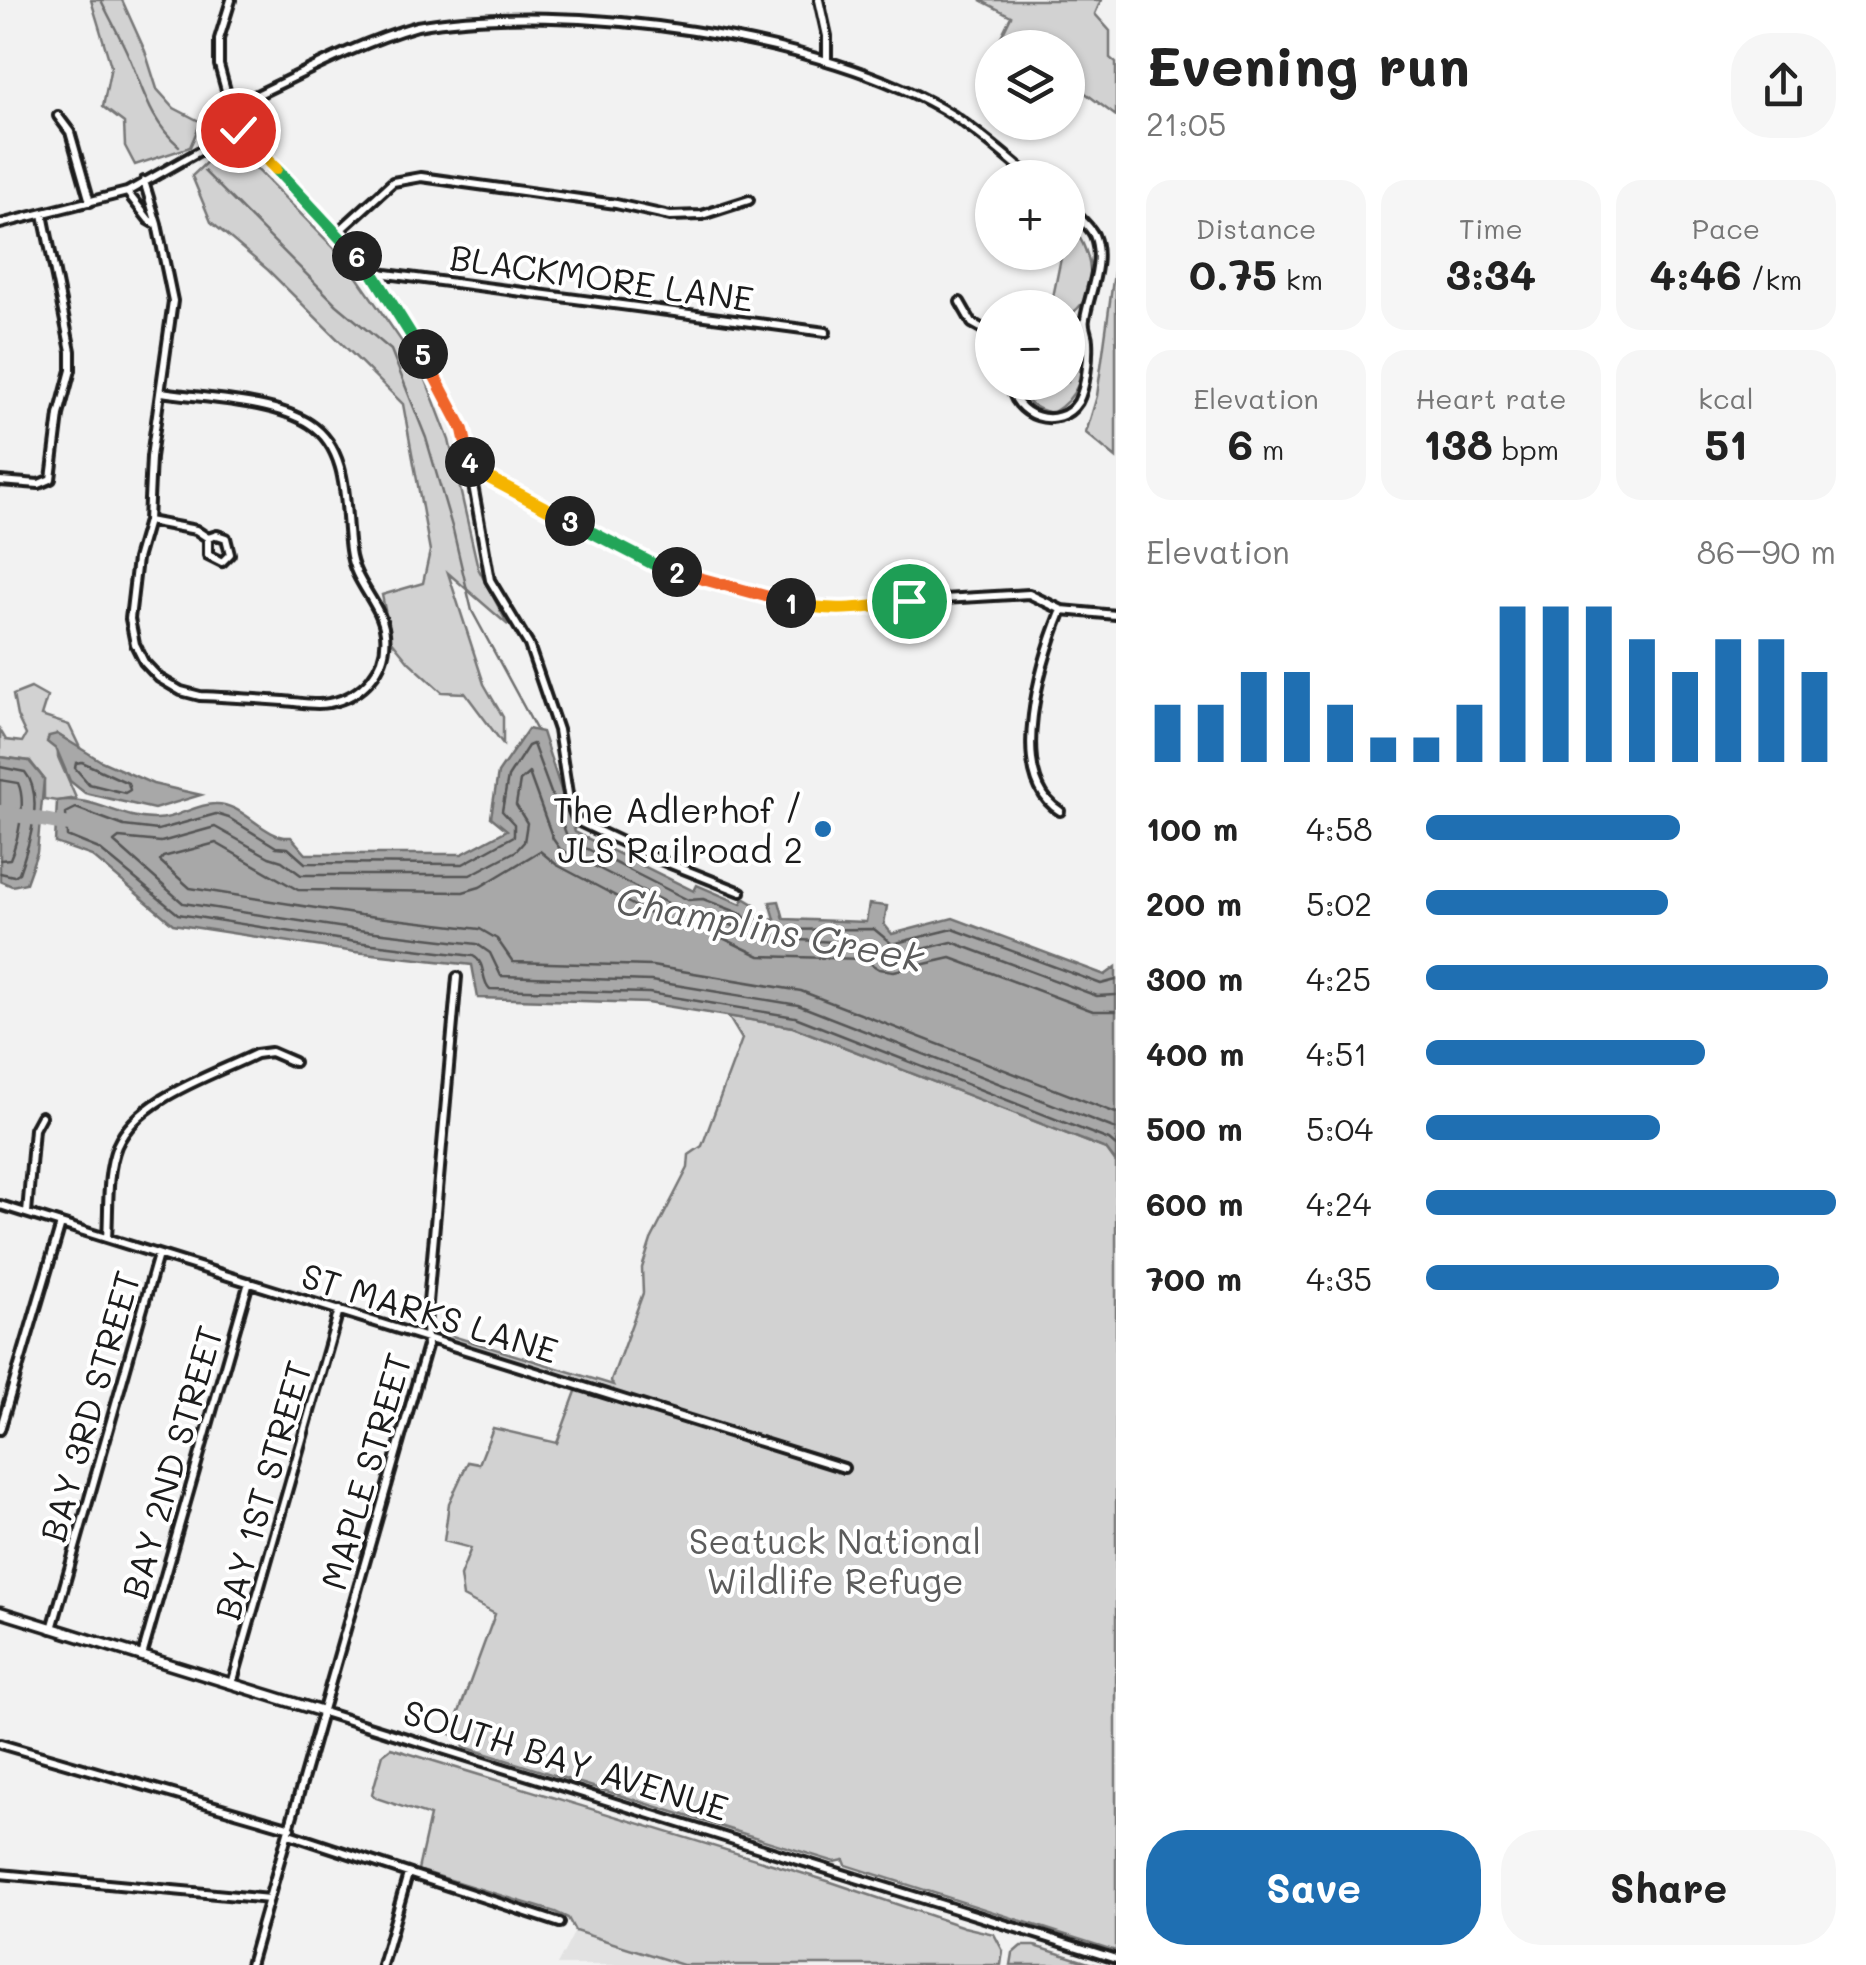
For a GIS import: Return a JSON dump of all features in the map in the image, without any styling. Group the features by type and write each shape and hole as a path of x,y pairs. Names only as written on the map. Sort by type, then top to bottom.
{"street":[{"path":"230,0 219,39 218,64 228,108 238,130 372,272 415,338 463,430 490,580 530,645 558,730 569,800 577,821 741,892"},
{"path":"819,0 827,36 827,60"},
{"path":"228,108 328,60 417,26 490,12 568,12 635,18 773,43 827,60 878,78 954,116 1009,160"},
{"path":"58,116 70,132 90,202"},
{"path":"0,224 127,192 238,130"},
{"path":"336,233 393,182 421,177 616,204 670,216 702,215 750,200"},
{"path":"144,182 157,224 172,302 150,457 148,521 137,559 130,619 134,644 159,678 181,691 200,696 324,704 348,699 366,686 377,671 386,635 381,616 354,571 344,486 334,451 312,426 294,416 162,392"},
{"path":"127,192 149,220 157,224"},
{"path":"0,481 47,482 54,471 56,436 71,370 71,350 43,214"},
{"path":"1085,226 1094,236 1096,246 1094,288 1085,317"},
{"name":"BLACKMORE LANE","path":"372,272 826,332"},
{"path":"960,302 975,325"},
{"path":"1085,328 1089,338 1085,368"},
{"path":"1016,400 1033,416 1051,419 1075,406 1077,400"},
{"path":"472,469 657,566 796,604 847,609 1030,594 1062,610 1116,615"},
{"path":"148,521 196,530 208,538"},
{"path":"217,535 229,543 230,554 222,562 212,560 208,554 208,538 217,535"},
{"path":"1060,812 1041,794 1032,740 1038,685 1062,610"},
{"name":"MAPLE STREET","path":"250,1965 427,1346 457,977"},
{"path":"107,1238 116,1148 142,1112 256,1054 271,1052 294,1062"},
{"path":"27,1213 34,1129 41,1116"},
{"name":"ST MARKS LANE","path":"0,1205 844,1468"},
{"path":"0,1430 61,1224"},
{"name":"BAY 3RD STREET","path":"52,1629 158,1254"},
{"name":"BAY 2ND STREET","path":"142,1656 249,1282"},
{"name":"BAY 1ST STREET","path":"232,1684 339,1310"},
{"name":"SOUTH BAY AVENUE","path":"0,1612 1116,1959"},
{"path":"0,1744 290,1831 560,1923"},
{"path":"0,1874 269,1900"},
{"path":"382,1965 408,1874"}],"shaded area":[{"path":"575,1931 683,1965 557,1965"}],"green space":[{"path":"91,0 122,0 157,89 174,108 201,122 190,147 135,165 125,146 124,123 103,107 111,66"},
{"path":"980,0 1101,0 1095,14 1110,31 1110,58 1116,63 1116,116 1085,93 1085,30 1004,30 1011,16"},
{"path":"214,155 243,155 343,257 423,372 449,440 478,568 508,625 448,573 484,684 503,717 503,744 465,693 442,692 391,640 382,595 423,583 430,551 403,404 268,270 211,222 192,176"},
{"path":"1085,249 1090,284 1085,298 1085,290 1054,290 1059,270 1085,270"},
{"path":"1116,258 1116,458 1086,433 1097,396"},
{"path":"1027,400 1068,400 1052,413"},
{"path":"31,688 47,697 41,716 69,725 81,750 57,734 58,757 76,798 44,799 44,779 30,761 0,757 0,730 6,740 22,742 26,735 13,695"},
{"name":"Seatuck National Wildlife Refuge","path":"728,1016 793,1027 1106,1149 1116,1163 1116,1951 846,1865 844,1860 835,1862 464,1747 459,1737 451,1734 495,1614 463,1597 460,1576 471,1548 444,1541 449,1503 468,1462 479,1464 493,1428 557,1443 578,1386 430,1339 426,1328 613,1385 611,1381 643,1293 642,1268 651,1240 688,1168 689,1155 702,1146 742,1039"},
{"path":"391,1748 994,1934 1003,1951 1001,1965 683,1965 575,1931 568,1918 555,1912 418,1870 430,1816 372,1794 383,1754"},
{"path":"1021,1946 1035,1946 1095,1965 1011,1965 1013,1953"}],"water":[{"path":"528,729 542,732 575,832 694,891 697,885 741,904 744,898 754,904 754,914 767,915 770,920 775,919 770,902 779,901 784,919 866,922 869,904 887,906 884,924 892,934 953,918 1105,975 1116,967 1116,1162 1106,1149 793,1027 648,1003 478,998 472,965 355,952 173,924 92,856 55,843 57,801 70,800 154,819 207,805 225,805 271,833 291,837 306,854 462,854 507,830 491,817 498,773"},
{"path":"57,734 101,761 153,784 201,795 154,809 85,793 70,781 57,750 47,742 49,736"},
{"path":"0,757 29,761 44,779 37,852 26,883 12,886 0,881"}],"waterway":[{"path":"101,0 154,116 179,146"},
{"path":"204,171 337,305 391,350 426,438 472,611 537,731"},
{"name":"Champlins Creek","path":"0,812 75,826"}],"place":[{"name":"The Adlerhof / JLS Railroad 2","path":"823,829"}],"route":[{"path":"238,130 372,272 415,338 463,430 472,469 657,566 811,608 847,609 909,601"}]}
